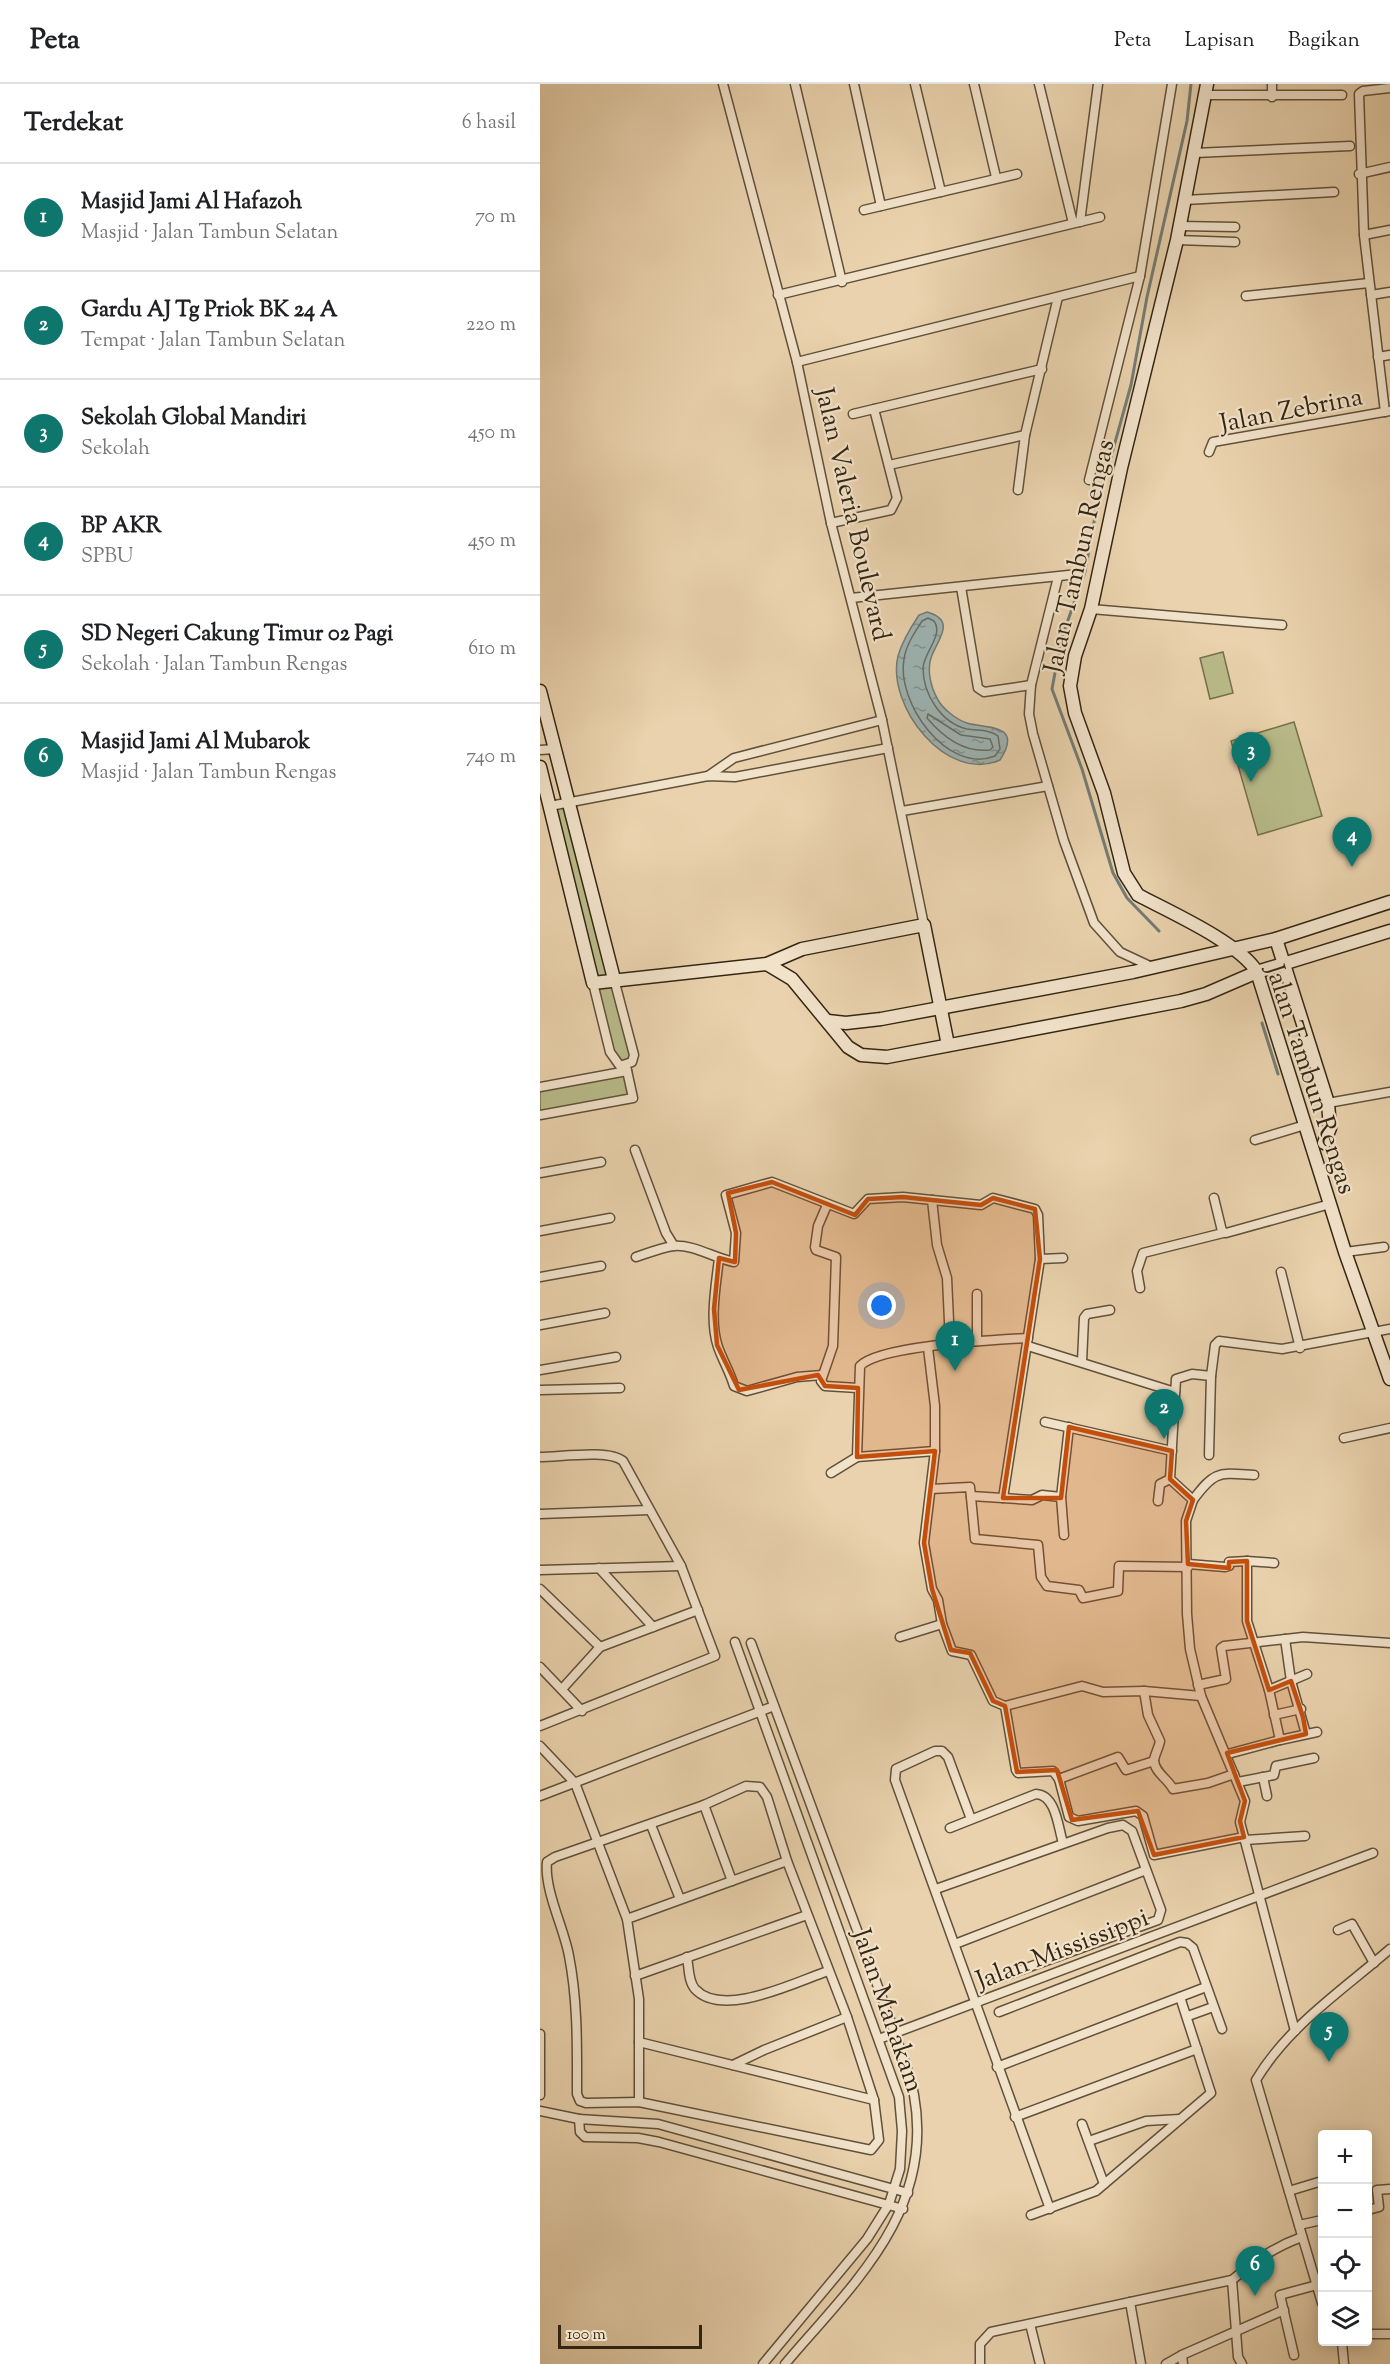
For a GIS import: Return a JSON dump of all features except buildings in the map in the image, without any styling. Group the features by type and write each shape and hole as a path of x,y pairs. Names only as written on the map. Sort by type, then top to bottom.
{"street":[{"name":"Jalan Valeria Boulevard","path":"723,84 797,362 831,523 882,720 924,925"},
{"path":"795,84 842,282"},
{"path":"854,84 881,206"},
{"path":"915,84 941,192"},
{"path":"974,84 996,177"},
{"path":"1039,84 1076,222"},
{"path":"1076,222 1098,84"},
{"path":"1089,480 1140,276 1172,84"},
{"path":"1272,84 1272,97"},
{"path":"1323,84 1324,96"},
{"name":"Jalan Zebrina","path":"1209,452 1214,442 1388,411 1378,357 1364,235 1359,174 1359,94 1363,91 1390,88"},
{"path":"1206,89 1272,97 1342,95"},
{"name":"Jalan Tambun Rengas","path":"1206,89 1177,240 1121,468 1091,609 1075,656 1070,698 1099,776 1124,873 1138,895 1232,948 1252,963 1257,972 1305,1125 1327,1205 1345,1252 1369,1333 1390,1379"},
{"path":"1194,153 1350,146"},
{"path":"1359,174 1390,167"},
{"path":"864,210 996,177 1017,174"},
{"path":"1185,200 1334,192"},
{"path":"778,295 842,282 1100,217"},
{"path":"1179,226 1235,227"},
{"path":"1364,235 1390,230"},
{"path":"1177,240 1235,242"},
{"path":"797,362 1140,276"},
{"path":"1246,296 1369,283"},
{"path":"1371,295 1390,292"},
{"path":"1018,490 1025,435 1058,297"},
{"name":"Jalan Zebrina","path":"1378,357 1390,355"},
{"path":"853,414 1042,369"},
{"path":"831,523 891,510 897,498 874,409"},
{"path":"889,465 1025,435"},
{"path":"851,598 1078,574"},
{"path":"1058,577 1031,685 1029,714 1048,786 1084,901 1094,923 1120,951 1153,967"},
{"path":"960,587 978,688 984,692 1031,685"},
{"path":"1091,609 1282,625"},
{"path":"540,691 545,734 555,749 634,1055 632,1062 626,1068 540,1087"},
{"path":"708,776 734,758 882,720"},
{"path":"550,806 708,776 735,777 888,748"},
{"path":"540,750 555,749"},
{"path":"540,766 611,1055 620,1066 626,1068"},
{"path":"902,811 1048,786"},
{"path":"828,1021 860,1022 1153,967 1276,939 1390,902"},
{"path":"593,983 767,964 802,949 924,925 948,1045"},
{"path":"767,964 792,979 848,1047 861,1055 887,1057 1181,1001 1206,994 1257,972 1390,931"},
{"name":"Jalan Tambun Rengas","path":"1276,939 1328,1103 1330,1128 1324,1143"},
{"path":"540,1115 633,1098 626,1068"},
{"path":"1328,1103 1390,1092"},
{"path":"1255,1140 1305,1125"},
{"path":"635,1150 674,1246"},
{"path":"540,1173 601,1162"},
{"path":"636,1257 674,1246 691,1248 733,1262 736,1233 726,1197 728,1193 772,1182 827,1205 856,1214 868,1199 903,1197 981,1205 993,1198 1035,1209 1040,1258 1003,1498"},
{"path":"1214,1198 1223,1233"},
{"path":"932,1200 937,1245 947,1278 950,1343"},
{"path":"827,1205 818,1226 815,1249 836,1257 833,1346 821,1381 825,1386 858,1388"},
{"path":"1140,1288 1137,1271 1143,1253 1327,1205"},
{"path":"540,1231 610,1218"},
{"path":"1345,1252 1384,1247"},
{"path":"718,1258 714,1309 717,1346 734,1386 747,1391 797,1377 822,1375"},
{"path":"1040,1258 1063,1258"},
{"path":"540,1277 601,1266"},
{"path":"1281,1272 1300,1348"},
{"path":"977,1294 977,1341"},
{"path":"1082,1362 1084,1318 1087,1314 1110,1310"},
{"path":"540,1325 605,1313"},
{"path":"1209,1455 1211,1376 1218,1341 1282,1349 1300,1348 1390,1329"},
{"path":"856,1457 860,1366 870,1358 950,1343 1028,1342 1175,1392"},
{"path":"928,1348 935,1406 935,1451 924,1543 932,1589 938,1600 942,1623 951,1650 971,1655 993,1701 1005,1706 1082,1686 1103,1692 1144,1691 1201,1696"},
{"path":"540,1370 616,1357"},
{"path":"1170,1479 1176,1379 1192,1374 1211,1376"},
{"path":"540,1390 620,1388"},
{"path":"1045,1422 1172,1451"},
{"path":"1064,1535 1061,1497 1069,1427"},
{"path":"1344,1438 1390,1428"},
{"path":"831,1473 856,1457 935,1451"},
{"path":"540,1458 601,1455 618,1457 623,1461 681,1566 716,1653 715,1658 540,1726"},
{"path":"1254,1475 1219,1473 1209,1479 1193,1500 1186,1521 1187,1614 1190,1649 1201,1696 1228,1754 1245,1801 1240,1821 1295,2031"},
{"path":"1170,1479 1193,1500"},
{"path":"1158,1501 1160,1484 1170,1479"},
{"path":"932,1489 969,1486 975,1539 1038,1545 1041,1577 1047,1586 1079,1590 1083,1598 1118,1591 1119,1566 1225,1567 1229,1566 1229,1562 1274,1563"},
{"path":"971,1496 1032,1500 1042,1495 1061,1497"},
{"path":"540,1514 649,1510"},
{"path":"1248,1561 1245,1602 1252,1642 1269,1690 1280,1740"},
{"path":"540,1570 681,1566"},
{"path":"599,1568 653,1627"},
{"path":"540,1589 600,1647"},
{"path":"562,1689 600,1647 698,1610"},
{"path":"900,1636 942,1623"},
{"path":"1198,1685 1226,1679 1221,1648 1252,1642 1303,1637 1390,1643"},
{"path":"1285,1639 1291,1681 1301,1709 1306,1734"},
{"name":"Jalan Mahakam","path":"735,1642 899,2097 902,2131 896,2188 889,2204 867,2239 763,2364"},
{"name":"Jalan Mahakam","path":"751,1643 895,2033 914,2095 916,2131 914,2172 908,2193 903,2209 880,2252 785,2364"},
{"path":"540,1667 582,1711"},
{"path":"1269,1690 1307,1674"},
{"path":"1144,1691 1148,1715 1160,1741 1154,1761 1159,1773 1165,1776 1176,1790 1236,1778 1275,1775 1276,1766 1314,1758"},
{"path":"1005,1706 1016,1770 1018,1773 1053,1771 1059,1779 1065,1807 1072,1820 1136,1811 1143,1816 1154,1855 1245,1838 1305,1836"},
{"path":"540,1796 774,1707"},
{"path":"1274,1715 1301,1709"},
{"path":"1228,1754 1317,1732"},
{"path":"540,1746 575,1783 627,1919 635,1976 639,2042 639,2102"},
{"path":"971,1819 948,1756 942,1751 935,1751 896,1769 895,1780 1050,2209"},
{"path":"1059,1779 1118,1758 1125,1769 1154,1761"},
{"path":"1263,1777 1268,1796"},
{"path":"746,1786 757,1786 764,1790 787,1861 847,2017 874,2100 879,2140 876,2147 864,2150 639,2102 586,2103 580,2101 577,2094 575,1995 569,1955 547,1865 555,1857 598,1844 704,1806 746,1786"},
{"path":"950,1827 1036,1794 1044,1795 1050,1799 1064,1842"},
{"path":"704,1806 732,1881"},
{"path":"651,1825 680,1899"},
{"path":"936,1889 1064,1842 1123,1825 1132,1831 1161,1910 1158,1920 988,1982"},
{"name":"Jalan Mississippi","path":"879,2039 1373,1853"},
{"path":"627,1919 787,1861"},
{"path":"955,1944 1146,1870"},
{"path":"635,1976 807,1915"},
{"path":"1338,1930 1352,1924 1374,1963"},
{"path":"999,2012 1180,1942 1187,1943 1192,1948 1221,2029"},
{"path":"1319,2292 1256,2080 1273,2055 1328,1998 1390,1948"},
{"path":"687,1957 695,1989 711,1998 731,2002 828,1971"},
{"path":"998,2067 1206,1987"},
{"path":"1031,2215 1096,2191 1211,2093 1180,1997"},
{"path":"1188,2016 1214,2007"},
{"path":"733,2065 847,2017"},
{"path":"540,2034 540,2095"},
{"path":"639,2042 874,2100"},
{"path":"1015,2117 1197,2049"},
{"path":"540,2111 579,2119 658,2124 908,2193"},
{"path":"579,2119 580,2132 585,2137 638,2138 659,2142 903,2209"},
{"path":"1089,2141 1146,2121 1180,2119"},
{"path":"1083,2124 1104,2184"},
{"path":"1289,2191 1318,2182"},
{"path":"1372,2209 1379,2207 1377,2190 1390,2188"},
{"path":"1299,2225 1318,2221"},
{"path":"980,2364 980,2344 986,2335 1232,2280 1258,2258 1277,2246 1302,2237"},
{"path":"1232,2280 1235,2331 1242,2364"},
{"path":"1294,2355 1281,2293 1317,2285"},
{"path":"1130,2302 1141,2364"},
{"path":"1166,2364 1183,2360 1235,2331 1284,2310"},
{"path":"1030,2324 1040,2364"},
{"path":"1372,2334 1390,2334"},
{"path":"1342,2346 1344,2364"}],"highlighted area":[{"path":"772,1182 855,1215 868,1199 903,1197 981,1205 993,1198 1035,1209 1040,1259 1003,1498 1061,1498 1069,1427 1172,1451 1170,1479 1193,1500 1186,1521 1188,1564 1229,1568 1229,1562 1247,1561 1247,1621 1269,1690 1291,1681 1303,1717 1306,1734 1227,1753 1245,1801 1240,1821 1244,1837 1154,1855 1138,1811 1072,1820 1057,1770 1017,1772 1005,1706 993,1701 970,1653 951,1650 932,1589 924,1543 935,1451 857,1457 858,1388 825,1386 818,1375 739,1390 717,1345 714,1309 719,1258 735,1262 736,1233 728,1193"}],"green space":[{"path":"1223,652 1233,693 1210,699 1200,658"},
{"path":"1294,722 1322,816 1258,835 1231,741"},
{"path":"568,802 632,1062 614,1061 550,806"},
{"path":"627,1071 633,1098 540,1115 540,1087"}],"water":[{"path":"927,612 936,615 943,625 929,666 935,695 943,707 959,719 1000,730 1005,734 1008,739 1000,760 980,764 960,761 941,751 925,736 911,717 901,697 897,676 898,656 919,615"}],"waterway":[{"path":"1159,931 1127,898 1113,873 1082,769 1052,689 1061,640 1085,572 1096,511 1131,385 1147,297 1187,121 1191,84"},
{"path":"1262,1023 1278,1074"}],"place":[{"name":"Sekolah Global Mandiri","path":"1251,782"},
{"name":"BP AKR","path":"1352,867"},
{"name":"Masjid Jami Al Hafazoh","path":"955,1371"},
{"name":"Gardu AJ Tg Priok BK 24 A","path":"1164,1439"},
{"name":"SD Negeri Cakung Timur 02 Pagi","path":"1329,2062"},
{"name":"Masjid Jami Al Mubarok","path":"1255,2296"}]}
